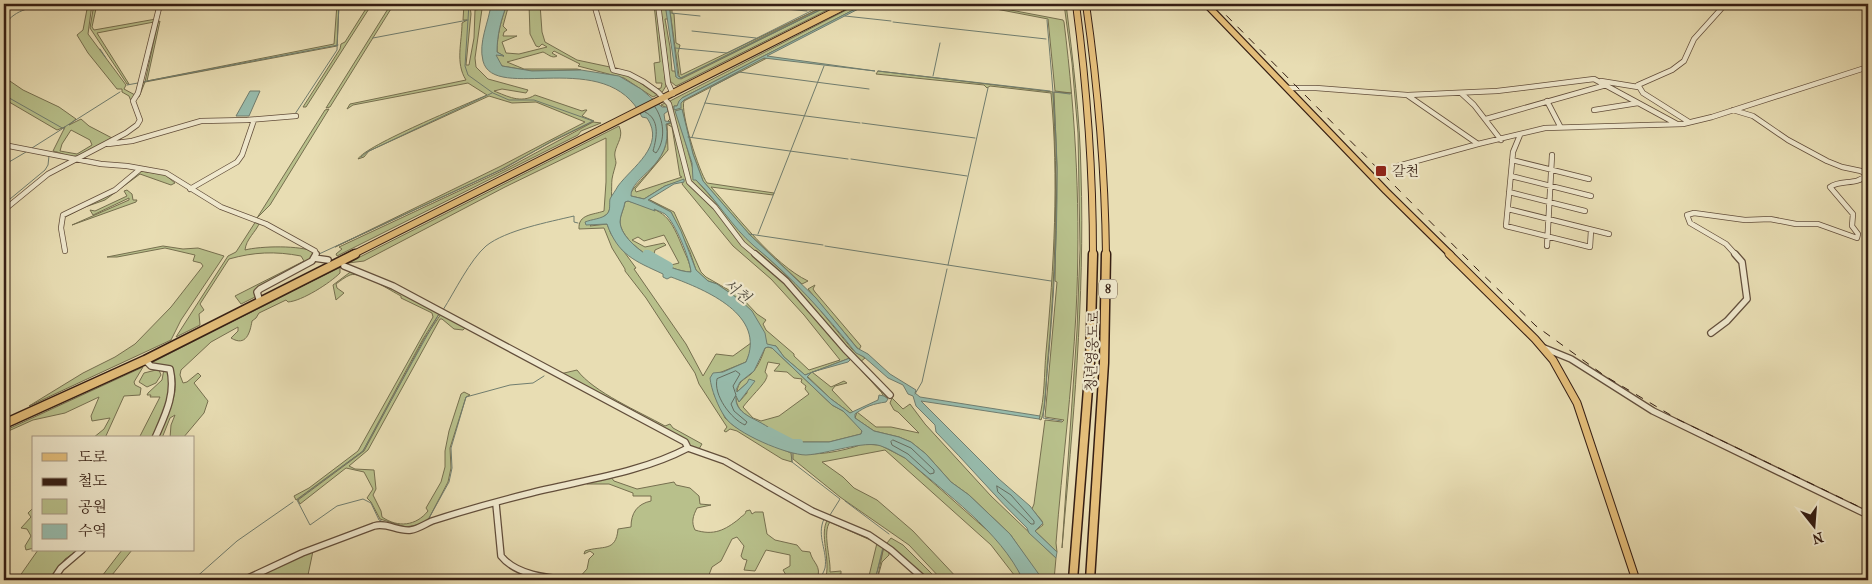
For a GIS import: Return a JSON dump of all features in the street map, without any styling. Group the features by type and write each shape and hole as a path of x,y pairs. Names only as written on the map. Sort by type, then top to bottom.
{"highway":[{"path":"4,424 145,360 850,4"},
{"name":"청년영웅도로","path":"1073,580 1089,398 1094,249 1091,131 1076,4"},
{"name":"청년영웅도로","path":"1086,4 1101,115 1108,250 1104,400 1090,578"}],"main road":[{"path":"1206,4 1386,191 1551,357 1576,403 1636,580"}],"street":[{"path":"4,210 48,174 126,133 139,122 133,101 138,93 160,4"},
{"path":"594,4 613,70 631,74 664,98 669,104 689,182 715,207 743,244 757,254 786,281 845,349 890,395"},
{"path":"658,4 668,83 673,94"},
{"path":"1638,87 1640,83 1672,70 1684,61 1694,40 1722,4"},
{"path":"1398,166 1537,129 1560,126 1678,124 1689,122 1868,67"},
{"path":"1597,80 1678,124"},
{"path":"1287,88 1316,88 1407,95 1460,93 1597,80 1638,87 1644,93 1689,122"},
{"path":"1486,119 1606,85"},
{"path":"1460,93 1474,105 1501,140"},
{"path":"1407,95 1478,144"},
{"path":"1547,101 1560,126"},
{"path":"1594,110 1638,103"},
{"path":"1711,333 1727,321 1747,299 1746,285 1742,277 1742,262 1726,244 1690,223 1687,215 1694,213 1745,220 1770,219 1796,224 1818,224 1857,238 1858,234 1852,226 1853,214 1830,188 1834,183 1859,181 1866,174 1861,171 1837,166 1788,140 1753,116 1733,109"},
{"path":"106,144 129,142 181,125 208,120 254,120 266,117 296,116"},
{"path":"190,189 237,162 242,155 254,120"},
{"path":"1520,135 1513,152 1506,226 1590,247 1591,230"},
{"path":"4,145 76,159 166,173 221,207 266,224 315,251 314,258 304,266 260,289 257,292 260,302"},
{"path":"1547,246 1552,155"},
{"path":"1512,160 1589,179"},
{"path":"65,251 64,237 61,229 63,215 115,190 131,175 140,170"},
{"path":"1511,176 1591,196"},
{"path":"1509,192 1585,211"},
{"path":"1508,209 1609,234"},
{"path":"314,258 328,260"},
{"path":"344,266 393,286 467,328 685,442 688,448"},
{"path":"1544,348 1571,359 1653,411 1868,515"},
{"path":"145,360 151,366 165,366 170,369 174,384 173,397 156,436"},
{"path":"244,580 302,553 374,526 381,524 401,530 412,530 430,522 556,487 621,473 671,458 688,448 700,450 742,469 783,496 830,520 854,527 870,535 910,565 925,580"},
{"path":"496,504 501,556 504,561 537,577 570,580"},
{"path":"53,580 60,568 80,552"}],"green space":[{"path":"88,4 92,4 88,34 126,85 124,89 135,95 133,97 138,119 129,96 122,92 122,89 117,89 88,53 77,35 83,30"},
{"path":"94,4 97,4 92,27 94,30 156,19 154,22 97,33 129,84 127,84 90,28"},
{"path":"337,4 339,4 337,46 145,82 158,22 160,21 147,81 334,44"},
{"path":"369,4 372,4 306,107 303,107 340,49 341,44 345,42"},
{"path":"391,4 394,4 330,107 326,108"},
{"path":"464,4 470,6 471,14 466,65 469,65 474,38 475,10 482,9 475,58 476,67 488,79 528,90 526,93 502,89 494,91 519,99 530,98 535,95 582,111 587,110 582,116 594,121 500,170 335,247 501,166 585,122 536,102 512,103 489,96 369,151 364,157 358,159 365,153 379,144 397,135 487,95 468,83 353,105 347,109 350,104 466,80 460,60 462,23 467,20 463,20"},
{"path":"507,4 509,4 503,26 507,30 503,36 517,36 502,42 506,53 519,54 547,47 542,44 539,47 536,46 530,34 529,4 540,4 542,32 545,42 577,60 610,67 613,71 628,74 657,95 653,97 624,78 578,66 580,64 554,51 552,53 557,56 555,57 543,52 507,62 524,69 581,70 532,71 502,66 495,57 496,54 504,56 497,52 497,46"},
{"path":"654,4 657,4 666,86 661,94 657,89 661,88 662,83 656,83 654,63 660,62"},
{"path":"660,4 665,4 668,19 665,19 672,71 675,71 676,77 681,79 832,4 839,4 676,86 670,81"},
{"path":"669,4 672,4 672,13 674,14 676,43 680,45 678,53 681,75 829,4 681,78 679,76"},
{"path":"858,4 865,4 682,98 678,106 684,100 761,59 767,58 684,101 687,129 695,155 707,183 774,193 773,195 711,187 769,251 795,273 808,281 802,284 749,234 703,181 693,154 682,110 678,115 696,180 754,245 806,293 852,349 865,358 859,363 758,253 744,244 716,206 690,182 670,101"},
{"path":"970,4 979,4 1063,20 1064,22 1072,95 1078,203 1078,240 1074,342 1056,543 1057,552 1035,531 1043,525 1032,509 1045,420 1062,422 1064,420 1045,417 1057,282 1055,281 1057,168 1054,92 1071,93 1055,91 1048,19"},
{"path":"1064,4 1066,4 1078,110 1082,220 1080,314 1062,548 1077,330 1080,249 1078,133 1072,63"},
{"path":"878,71 1053,92 1055,154 1051,93 990,86 987,88 984,85 876,74"},
{"path":"4,77 23,90 59,107 76,119 69,125 81,119 89,126 112,138 124,132 81,154 67,156 53,151 65,127 57,130 4,99","holes":["71,130 90,140 92,145 77,154 60,151"]},
{"path":"145,82 139,97 137,96 142,83"},
{"path":"667,102 688,183 715,207 743,245 785,281 889,397 887,398 882,394 850,358 805,375 784,357 776,346 767,345 740,300 717,284 708,281 696,270 690,252 671,212 648,199 674,212 701,272 706,277 741,297 757,314 766,320 763,324 766,330 809,370 840,360 804,315 771,279 733,246 682,184 684,180 665,186 644,199 631,196 630,194 634,188 659,159 666,143 666,124 671,123 668,121 670,119 667,108 661,105","holes":["667,124 672,127 680,176 682,177 636,192 635,189 668,150"]},
{"path":"329,109 270,205 257,218 325,110"},
{"path":"593,122 601,123 581,131 578,135 337,256 336,254 342,249 339,247 506,169"},
{"path":"619,126 620,136 615,153 616,163 612,179 610,209 607,214 590,226 607,224 611,234 636,268 634,269 686,344 703,376 716,354 733,356 751,343 751,350 746,362 719,373 714,394 725,418 734,426 753,437 791,453 792,462 782,459 737,431 730,429 726,432 724,431 727,427 699,384 695,373 646,298 625,271 612,248 604,228 579,229 581,220 591,214 604,211 606,138 505,187 364,261 348,263"},
{"path":"140,171 164,174 175,183 171,185 140,174 105,200 63,218 100,198"},
{"path":"127,190 132,194 133,200 137,200 136,202 72,225 129,200 129,198 93,215 90,210 95,211 127,196 124,191"},
{"path":"628,201 649,207 668,219 689,261 691,272 671,267 648,256 629,240 622,231 620,222 625,202","holes":["664,235 679,263 671,265 654,254 655,250 666,245 664,243 645,247 632,240 638,237 644,241"]},
{"path":"256,221 260,222 247,242 245,250 270,247 300,248 314,252 313,257 255,293 255,297 241,304 235,296 304,261 301,256 282,253 247,255 229,259 200,304 204,310 199,314 200,325 176,337 228,256 236,252"},
{"path":"1055,222 1046,395 1041,420 1039,419 1044,386"},
{"path":"163,246 183,249 198,248 224,256 181,320 171,340 29,406 135,344 171,307 203,266 201,263 193,261 195,255 165,248 117,257 107,257"},
{"path":"340,267 340,273 316,291 294,301 288,302 286,300 259,313 252,321 250,330 244,340 240,341 231,338 238,331 238,327 211,342 181,370 180,375 183,383 198,373 201,376 194,383 208,401 204,413 185,436 170,436 171,425 175,415 170,418 163,436 158,436 175,393 175,384 170,366 151,363"},
{"path":"353,270 391,286 439,314 423,339 363,451 296,500 294,496 309,488 358,451 433,317 432,313 361,276 350,275 336,284 337,288 344,293 336,300 333,285"},
{"path":"815,285 813,289 815,292 861,346 859,350 808,289"},
{"path":"441,314 465,328 463,330 454,329 440,319 368,450 349,466 355,469 374,470 376,489 373,495 382,517 388,521 400,524 418,520 428,511 426,508 441,482 445,467 445,451 449,431 461,394 464,392 470,395 466,397 450,448 451,468 448,482 428,520 406,527 380,519 367,498 373,489 364,472 346,468 300,504 298,500 364,451 424,339"},
{"path":"765,348 772,348 832,405 843,411 862,430 861,434 829,442 786,442 746,415 738,406 736,394 739,402 747,393 747,383 737,392 739,385 756,368","holes":["768,362 780,364 774,371 787,372 794,378 802,379 801,382 806,386 805,389 809,394 779,416 761,421 753,418 743,407 765,381"]},
{"path":"143,367 134,382 135,385 141,388 140,395 124,396 106,436 95,436 104,429 110,418 92,421 91,416 99,397 65,413 33,420 4,433 4,431"},
{"path":"164,369 168,369 173,388 154,436 140,436 160,397 150,397 151,395 147,395 162,380"},
{"path":"159,370 161,375 156,383 147,387 139,382 144,373"},
{"path":"577,370 584,378 605,394 665,426 670,424 673,428 702,444 699,449 691,447 560,374"},
{"path":"812,372 831,387 844,381 847,383 835,386 832,390 853,412 850,413 831,399 807,376"},
{"path":"892,398 903,409 910,404 925,424 991,496 1056,558 1054,580 1041,579 1010,534 969,495 951,482 926,454 911,442 874,431 855,418 857,412 876,427 891,427 919,433 894,410 890,403"},
{"path":"863,444 880,445 905,458 996,538 1016,565 1023,580 1018,580 991,545 885,450 822,462 843,477 854,488 877,500 913,531 959,580 942,580 909,545 840,497 793,459 793,453 828,453"},
{"path":"610,476 614,481 637,489 674,482 676,485 690,488 699,496 700,504 711,505 697,508 694,514 695,530 702,532 714,532 724,529 739,519 746,511 750,510 752,514 763,512 767,534 775,540 797,545 802,551 810,552 818,568 817,580 789,580 783,570 790,566 790,555 766,550 755,571 744,570 747,560 741,556 744,546 737,537 732,539 721,561 712,567 707,580 577,580 587,569 589,559 594,554 590,551 584,554 585,551 611,545 617,537 618,529 631,527 632,517 636,510 642,504 651,501 651,496 633,496 633,493 609,484 587,484 584,482"},
{"path":"32,509 32,548 26,550 25,546 31,536 27,529 21,528 31,517 28,513"},
{"path":"828,519 869,536 884,546 875,580 868,580 877,543 830,522 827,539 830,572 841,571 841,574 831,576 828,580 825,580 827,564 824,532"},
{"path":"891,538 903,545 938,580 928,580 887,543"},
{"path":"884,546 889,550 889,555 882,562 877,580"},
{"path":"313,551 308,575 293,580 247,580"},
{"path":"37,552 75,552 65,559 53,576 47,580 17,580"},
{"path":"120,552 130,552 108,580 99,580"}],"water":[{"path":"491,4 507,4 497,46 497,52 504,56 496,55 502,66 532,71 581,70 619,76 641,89 662,107 667,107 668,111 664,114 665,121 672,122 666,124 667,138 664,150 658,160 637,182 631,196 644,199 665,186 684,179 684,182 674,184 648,200 671,212 681,231 696,270 708,281 717,284 740,300 752,311 765,333 767,344 776,346 784,357 805,375 811,373 807,377 850,413 878,400 879,395 888,399 886,402 863,409 855,414 855,418 874,431 911,442 926,454 951,482 969,495 1010,534 1043,580 1023,580 1001,545 971,514 905,458 890,450 881,446 865,445 815,454 797,454 750,436 739,430 725,417 717,403 710,378 713,373 723,372 746,362 750,345 748,331 741,318 716,297 671,277 667,279 663,277 663,274 636,261 616,243 607,224 586,225 585,222 607,214 610,199 618,186 638,164 650,147 652,128 647,118 642,117 626,96 604,84 579,79 508,78 492,73 483,61 482,54 483,39","holes":["628,201 655,211 654,209 669,218 681,241 691,272 671,267 648,256 629,240 622,231 620,222 625,202","765,348 772,348 832,405 843,411 862,431 861,434 829,442 786,442 768,427 746,415 738,407 736,396 739,402 755,381 749,379 737,392 736,390 740,382 754,371"]},
{"path":"665,4 669,4 678,76 681,78 832,4 679,79 676,77"},
{"path":"868,4 767,56 875,71 764,58 684,100 681,103 681,108 674,110 674,106 677,106 682,98"},
{"path":"250,91 260,91 249,116 236,116"},
{"path":"682,109 693,154 703,181 750,235 816,298 857,348 868,354 890,374 916,390 915,393 920,397 1040,416 1039,419 921,401 999,479 1030,506 1043,523 1035,531 1057,552 1056,558 1029,533 1027,528 936,432 935,425 916,406 913,396 908,394 903,385 888,378 864,357 856,353 808,297 782,270 746,239 704,188 696,180 693,180 692,163 675,111"},
{"path":"850,358 848,362 816,371"}],"waterway":[{"path":"14,4 20,10"},
{"path":"4,27 7,21 17,13 47,4"},
{"path":"337,45 339,4"},
{"path":"468,20 469,4"},
{"path":"675,48 727,53 825,4"},
{"path":"743,5 807,11"},
{"path":"671,13 700,16"},
{"path":"845,16 891,21"},
{"path":"319,254 505,168 552,141 593,121 534,100 509,100 493,93 468,75 465,66 468,20"},
{"path":"373,38 468,20"},
{"path":"1047,20 1056,131 1057,199 1049,356 1043,418 1062,421"},
{"path":"893,22 1046,39"},
{"path":"692,31 756,38"},
{"path":"933,76 940,43"},
{"path":"142,82 337,45"},
{"path":"295,114 337,50 337,45"},
{"path":"100,49 106,58"},
{"path":"818,82 824,66"},
{"path":"878,71 1050,91"},
{"path":"692,137 711,87 739,72 818,82"},
{"path":"804,116 818,82"},
{"path":"818,82 869,89"},
{"path":"127,85 138,83"},
{"path":"948,265 988,88"},
{"path":"63,128 120,92"},
{"path":"1054,92 1070,94"},
{"path":"361,157 367,152 492,93"},
{"path":"4,95 64,129"},
{"path":"705,103 804,116"},
{"path":"791,151 804,116"},
{"path":"804,116 860,123"},
{"path":"862,123 975,138"},
{"path":"32,148 62,129"},
{"path":"688,137 791,151"},
{"path":"758,234 791,151"},
{"path":"791,151 848,159"},
{"path":"4,165 26,152"},
{"path":"4,204 45,170 48,165 49,156"},
{"path":"851,159 967,176"},
{"path":"443,310 474,259 494,240 528,227 574,216 574,222 578,223"},
{"path":"749,234 823,245"},
{"path":"825,246 1051,281"},
{"name":"서천","path":"648,254 669,266"},
{"path":"915,394 922,382 947,269"},
{"path":"386,523 379,520 371,503 363,499 337,506 310,525 297,500 363,451 439,314"},
{"path":"428,520 449,482 452,468 451,448 466,397 510,385 533,383 544,376"},
{"name":"서천","path":"769,431 792,443 799,443"},
{"path":"792,453 792,462 840,499 830,515"},
{"path":"845,501 889,534"},
{"path":"193,580 237,541 293,502"},
{"path":"820,580 825,568 821,531 824,519"},
{"path":"875,580 883,547"}],"railway":[{"path":"1215,4 1477,269 1536,326 1605,376 1679,420 1868,511"}],"place":[{"name":"갈천","path":"1381,171"}]}
